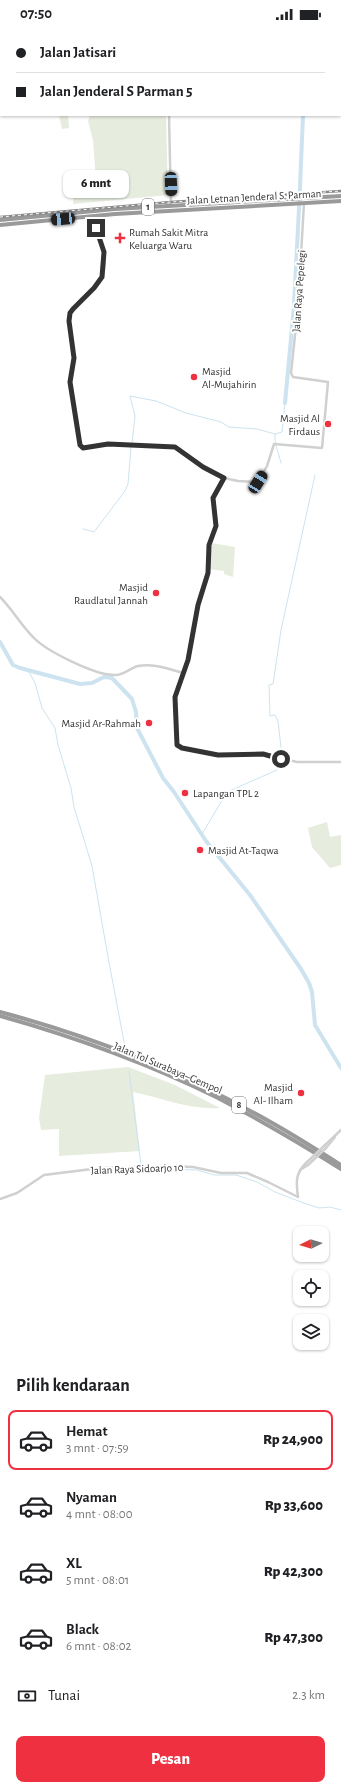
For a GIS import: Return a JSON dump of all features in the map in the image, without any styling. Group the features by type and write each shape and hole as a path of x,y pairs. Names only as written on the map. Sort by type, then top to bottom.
{"highway":[{"name":"Jalan Letnan Jenderal S. Parman","path":"300,201 341,196"},
{"name":"1","path":"0,220 115,212 171,206 300,201"},
{"name":"Jalan Letnan Jenderal S. Parman","path":"0,225 92,216 115,212 300,201 341,201"},
{"name":"Jalan Tol Surabaya–Gempol","path":"0,1012 84,1038 168,1071 222,1096 274,1124 341,1165"},
{"name":"Jalan Tol Surabaya–Gempol","path":"0,1016 87,1044 179,1080 247,1114 341,1169"}],"street":[{"path":"169,116 171,206"},
{"name":"Jalan Raya Pepelegi","path":"224,478 238,481 258,482 267,466 275,444 322,448 328,382 294,378 291,373 298,307 300,201"},
{"path":"92,216 104,252 103,271 99,281 70,313 69,321 74,358 70,382 79,441 83,448 108,444 175,447 207,469 224,478 213,498 216,526 208,552 208,573 198,605 190,650 174,700 178,746 218,755 263,754 286,760 304,762 341,762"},
{"path":"0,597 37,641 86,669 114,675 124,674 138,666 147,665 183,673"},
{"name":"Jalan Raya Sidoarjo 10","path":"0,1199 17,1194 44,1175 100,1168 140,1166 183,1167 221,1173 247,1173 298,1197 296,1179 300,1170 341,1130"}],"shaded area":[{"path":"59,116 68,116 69,128 62,129"},
{"path":"90,116 166,116 168,195 73,204 74,188 92,187 97,193 93,140 88,121"},
{"path":"211,543 235,547 233,577 224,574 224,571 209,569"},
{"path":"327,822 330,837 341,835 341,865 330,868 312,847 308,828"},
{"path":"128,1067 175,1085 220,1108 186,1105 133,1092 140,1151 59,1156 59,1129 41,1130 39,1118 45,1075"}],"waterway":[{"path":"300,187 303,116"},
{"path":"285,403 294,306 300,189"},
{"path":"132,444 135,416 130,396 156,401 186,413 221,422 229,427 257,429 275,434 282,432 285,403"},
{"path":"275,434 276,445 281,463"},
{"path":"83,529 94,532 125,491 128,484 131,447"},
{"path":"202,834 227,792 277,770 282,756 278,721 275,715 270,716 269,685 273,684 281,630 315,475"},
{"path":"0,642 13,665 80,684 92,683 104,677 112,678 132,699 136,712 137,728 163,778 206,841 250,895 309,983 312,992 315,1025 341,1068"},
{"path":"28,670 35,683 42,708 55,728 58,745 71,788 74,807 92,866 125,1047"},
{"path":"129,1071 141,1165"},
{"path":"142,1168 197,1170 214,1175 236,1175 257,1182 275,1192 301,1202 319,1208 330,1207 341,1210"}],"railway":[{"path":"0,217 171,202 341,191"}],"place":[{"name":"Rumah Sakit Mitra Keluarga Waru","path":"120,238"},
{"name":"Masjid Al-Mujahirin","path":"194,377"},
{"name":"Masjid Al Firdaus","path":"328,424"},
{"name":"Masjid Raudlatul Jannah","path":"156,593"},
{"name":"Masjid Ar-Rahmah","path":"149,723"},
{"name":"Lapangan TPL 2","path":"185,793"},
{"name":"Masjid At-Taqwa","path":"200,850"},
{"name":"Masjid Al- Ilham","path":"301,1093"}],"route":[{"path":"96,228 104,252 102,277 94,288 70,313 69,321 74,350 74,363 70,382 80,445 83,448 106,444 175,447 203,467 224,478 213,498 216,526 209,545 208,573 198,605 188,660 175,697 174,704 177,745 182,748 218,755 263,754 281,759"}]}
